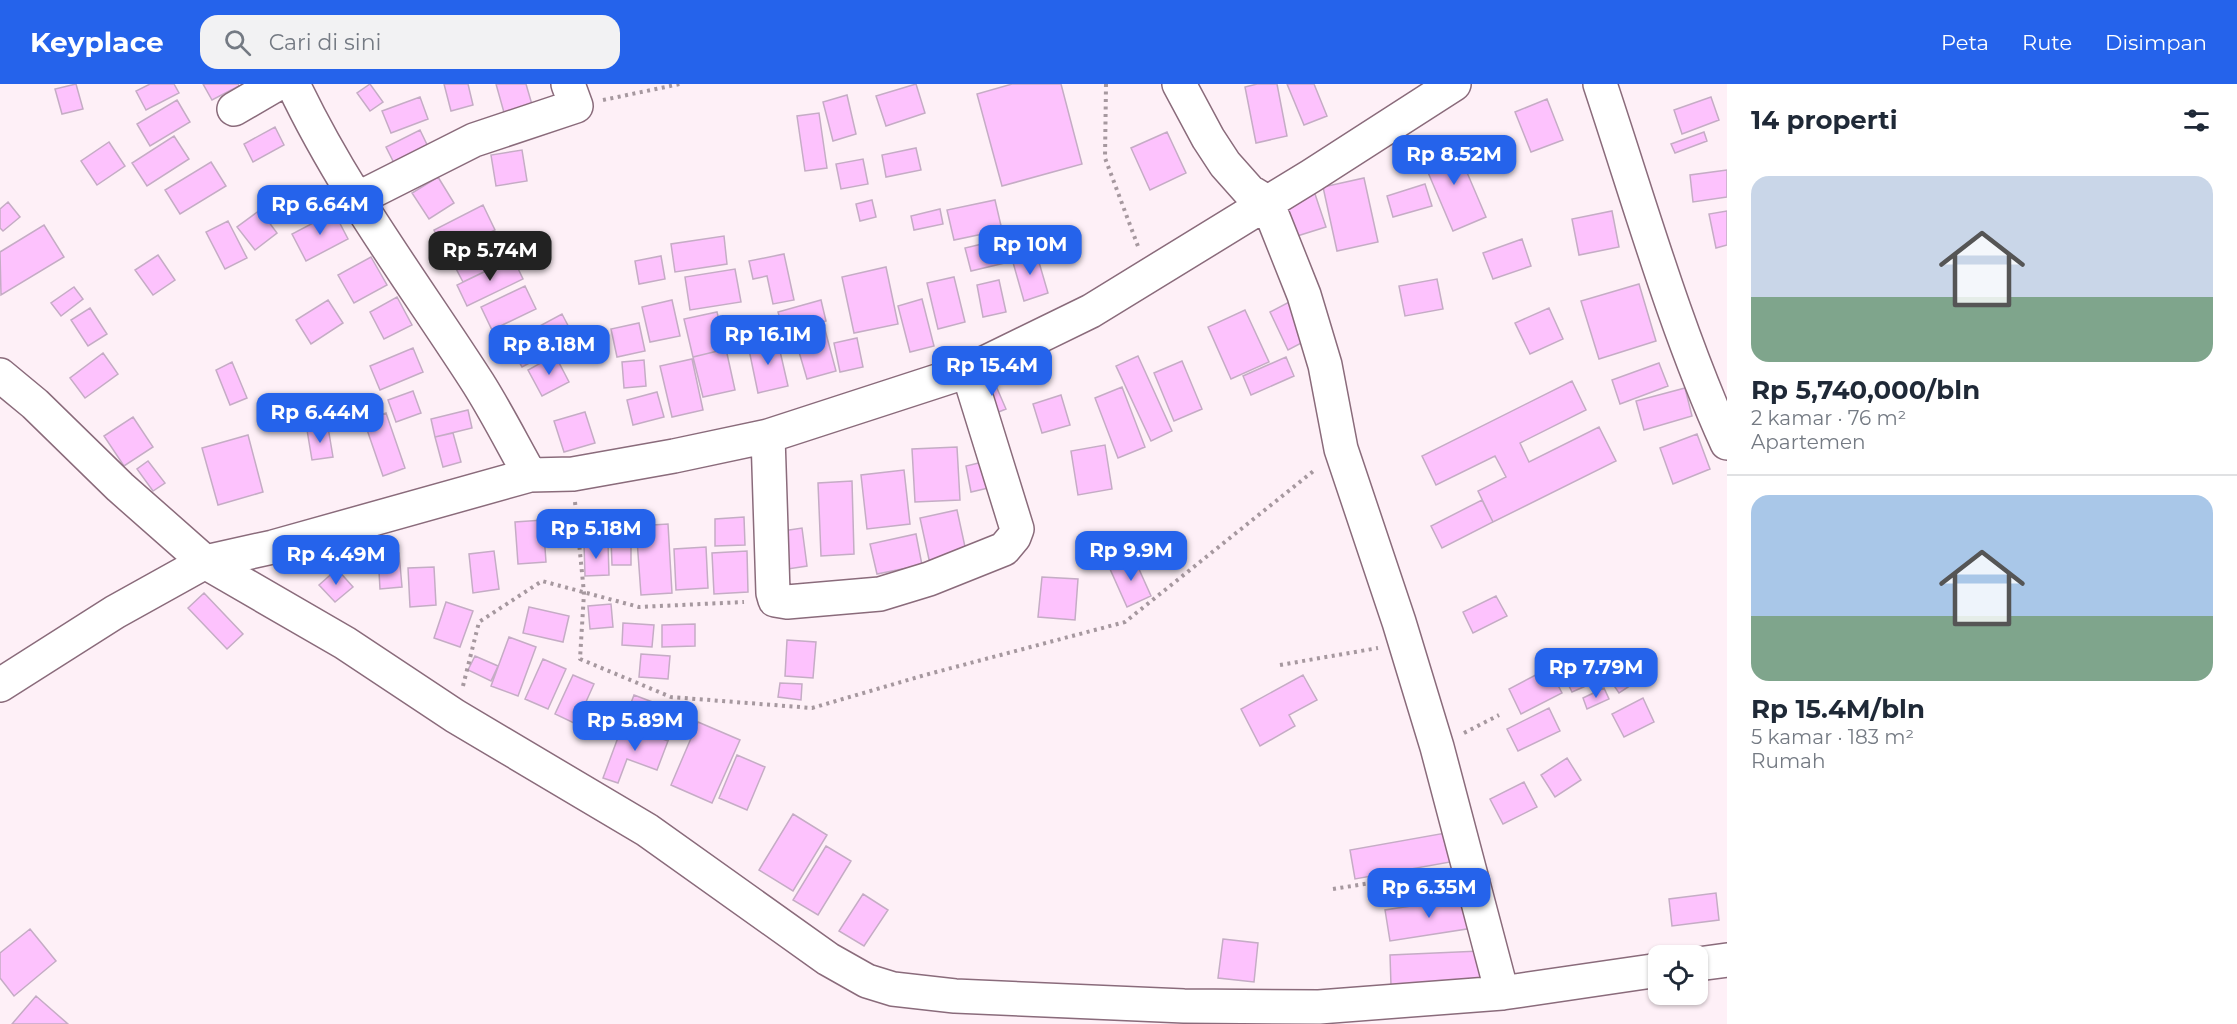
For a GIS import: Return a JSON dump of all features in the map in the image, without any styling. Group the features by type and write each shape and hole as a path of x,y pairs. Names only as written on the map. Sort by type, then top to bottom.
{"street":[{"path":"234,109 277,84"},
{"path":"293,84 309,120 357,200 480,385 530,475"},
{"path":"1179,84 1225,164 1249,191 1267,202 1304,295 1325,364 1341,449 1406,644 1437,747 1502,993"},
{"path":"0,685 115,612 205,562 273,547 530,475 573,474 768,436 968,371 1091,311 1311,176 1454,84"},
{"path":"1600,84 1664,277 1710,405 1727,443"},
{"path":"357,200 474,140 572,95"},
{"path":"768,436 775,600 787,602 880,594 929,579 1004,549 1014,537 1017,529 968,371"},
{"path":"0,375 35,404 120,487 205,562 345,643 455,716 646,830 828,959 867,981 893,989 955,996 1179,1015 1502,993 1648,972"},
{"path":"1708,963 1727,960"}],"path":[{"path":"572,95 680,84"},
{"path":"1106,84 1105,158 1149,275"},
{"path":"573,474 584,593 580,659 671,698 812,708 925,675 1125,622 1341,449"},
{"path":"455,716 479,622 543,581 639,607 775,600"},
{"path":"1280,665 1406,644"},
{"path":"1437,747 1499,715"},
{"path":"1333,889 1470,867"}],"building":[{"path":"76,84 83,109 62,114 55,89"},
{"path":"150,84 174,84 179,93 146,110 136,91"},
{"path":"203,84 238,84 239,86 212,100"},
{"path":"370,84 383,102 370,111 357,93"},
{"path":"444,84 468,84 473,105 451,111"},
{"path":"496,84 526,84 533,108 505,116"},
{"path":"916,84 925,113 886,126 876,96"},
{"path":"1012,84 1061,84 1082,164 1002,186 977,94"},
{"path":"1257,84 1277,84 1287,136 1256,143 1245,87"},
{"path":"1287,84 1314,84 1327,116 1304,125"},
{"path":"847,95 856,134 833,141 823,102"},
{"path":"420,97 428,119 391,133 382,111"},
{"path":"1711,97 1719,120 1682,134 1674,110"},
{"path":"1547,99 1563,140 1531,152 1515,112"},
{"path":"177,100 190,122 150,146 137,124"},
{"path":"819,113 827,168 805,171 797,116"},
{"path":"275,127 284,145 253,162 244,144"},
{"path":"420,130 432,155 398,171 386,147"},
{"path":"1167,132 1186,173 1150,190 1131,148"},
{"path":"1704,132 1707,141 1675,153 1671,144"},
{"path":"174,136 189,159 147,186 132,163"},
{"path":"109,142 125,166 97,185 81,161"},
{"path":"1454,142 1486,217 1453,231 1421,156"},
{"path":"916,148 921,170 886,177 882,155"},
{"path":"522,150 527,181 496,186 491,155"},
{"path":"863,159 868,184 841,189 836,164"},
{"path":"211,162 226,186 180,214 165,190"},
{"path":"1727,170 1727,197 1693,202 1690,175"},
{"path":"438,177 454,203 429,219 412,193"},
{"path":"1364,178 1378,242 1337,251 1323,187"},
{"path":"1425,184 1432,206 1393,217 1387,196"},
{"path":"1314,191 1326,227 1294,237 1282,201"},
{"path":"872,200 876,217 860,221 856,204"},
{"path":"995,200 1002,230 954,240 947,210"},
{"path":"8,202 20,217 3,231 0,228 0,209"},
{"path":"483,205 495,230 446,254 434,230"},
{"path":"940,209 943,224 914,230 911,216"},
{"path":"260,210 277,233 255,250 237,227"},
{"path":"1612,211 1619,247 1579,255 1572,219"},
{"path":"1727,211 1727,245 1716,248 1709,214"},
{"path":"334,212 348,239 306,261 292,234"},
{"path":"228,221 247,258 225,269 206,232"},
{"path":"44,225 64,257 1,295 0,252"},
{"path":"502,234 513,258 463,282 451,259"},
{"path":"724,236 727,264 675,272 671,244"},
{"path":"1522,239 1531,266 1493,279 1483,253"},
{"path":"999,240 1005,263 971,271 965,248"},
{"path":"1036,252 1048,293 1024,301 1012,259"},
{"path":"784,254 794,300 773,304 767,276 753,279 749,261"},
{"path":"158,255 175,280 153,295 135,270"},
{"path":"661,256 665,279 639,284 635,261"},
{"path":"371,257 387,285 354,303 338,275"},
{"path":"513,258 523,279 467,306 457,285"},
{"path":"886,267 898,324 854,333 842,277"},
{"path":"735,269 741,302 690,310 685,277"},
{"path":"954,277 965,322 938,329 927,283"},
{"path":"1437,279 1443,309 1405,316 1399,286"},
{"path":"999,280 1006,312 983,317 977,285"},
{"path":"1639,284 1656,341 1599,359 1581,301"},
{"path":"525,286 536,309 492,330 481,307"},
{"path":"74,287 83,299 61,316 51,303"},
{"path":"397,297 412,325 384,339 370,312"},
{"path":"922,299 934,346 910,352 898,306"},
{"path":"328,300 343,323 311,344 296,320"},
{"path":"672,300 680,336 650,342 642,307"},
{"path":"821,300 826,321 784,333 778,312"},
{"path":"1293,300 1311,338 1288,350 1270,312"},
{"path":"90,308 107,334 88,346 71,320"},
{"path":"1549,308 1563,339 1530,354 1515,323"},
{"path":"1245,310 1269,362 1231,379 1208,327"},
{"path":"717,312 726,349 693,357 684,319"},
{"path":"562,314 575,339 522,367 508,343"},
{"path":"639,323 645,351 617,357 611,329"},
{"path":"824,326 836,371 807,379 794,335"},
{"path":"777,338 788,386 758,393 748,345"},
{"path":"857,338 863,367 840,372 834,343"},
{"path":"413,348 423,372 380,390 370,366"},
{"path":"726,349 735,390 703,397 693,357"},
{"path":"103,353 118,374 85,398 70,378"},
{"path":"555,355 569,382 542,396 528,370"},
{"path":"1138,356 1172,431 1151,441 1116,366"},
{"path":"1286,357 1294,376 1251,395 1243,376"},
{"path":"692,359 703,410 672,417 660,366"},
{"path":"644,360 646,386 624,388 622,362"},
{"path":"1182,361 1202,409 1174,421 1154,373"},
{"path":"232,362 247,398 230,405 216,370"},
{"path":"1659,363 1668,386 1620,404 1612,380"},
{"path":"993,379 1006,409 991,415 978,385"},
{"path":"1572,381 1586,410 1520,443 1529,462 1599,427 1616,461 1493,522 1478,491 1506,477 1495,456 1436,485 1422,456"},
{"path":"1122,387 1145,447 1118,458 1095,398"},
{"path":"1685,388 1692,416 1644,430 1636,401"},
{"path":"413,391 421,413 396,422 388,400"},
{"path":"657,392 664,417 633,425 627,400"},
{"path":"1061,395 1070,425 1042,433 1033,404"},
{"path":"468,410 472,428 435,437 431,419"},
{"path":"585,412 595,443 564,452 554,421"},
{"path":"386,413 405,468 383,476 364,421"},
{"path":"133,417 153,447 124,466 104,436"},
{"path":"328,427 333,457 312,460 307,430"},
{"path":"453,433 461,462 443,467 435,437"},
{"path":"1697,434 1710,469 1673,484 1660,448"},
{"path":"248,435 263,492 218,505 202,448"},
{"path":"1105,445 1112,489 1078,495 1071,451"},
{"path":"957,447 960,500 915,502 912,449"},
{"path":"991,460 997,486 971,492 966,466"},
{"path":"148,461 165,483 153,491 137,469"},
{"path":"904,470 910,524 867,529 861,475"},
{"path":"852,481 854,554 821,556 818,483"},
{"path":"1482,500 1493,522 1442,548 1431,526"},
{"path":"957,510 967,556 930,564 920,518"},
{"path":"744,517 745,545 715,546 715,519"},
{"path":"543,520 546,562 518,564 515,522"},
{"path":"668,524 672,593 641,595 636,526"},
{"path":"802,528 807,566 788,569 783,531"},
{"path":"916,534 922,565 877,574 870,544"},
{"path":"611,538 631,538 631,565 612,565"},
{"path":"608,543 609,575 585,576 584,544"},
{"path":"706,547 708,588 676,590 674,549"},
{"path":"494,551 499,589 473,593 469,554"},
{"path":"747,551 748,592 714,594 712,553"},
{"path":"399,553 402,587 380,589 378,554"},
{"path":"1134,558 1151,596 1127,607 1110,569"},
{"path":"434,567 436,605 410,607 408,568"},
{"path":"337,569 353,587 335,602 319,585"},
{"path":"1042,577 1078,579 1075,620 1038,617"},
{"path":"204,593 243,634 227,649 188,608"},
{"path":"1496,596 1507,616 1473,633 1463,612"},
{"path":"446,602 473,611 460,647 434,638"},
{"path":"611,604 613,627 590,629 588,606"},
{"path":"529,607 569,616 563,642 523,633"},
{"path":"623,623 654,625 652,647 622,645"},
{"path":"695,624 695,646 662,647 662,625"},
{"path":"509,637 536,647 518,696 491,686"},
{"path":"787,640 816,642 813,678 785,676"},
{"path":"641,654 670,656 668,679 639,677"},
{"path":"475,656 498,666 491,681 468,670"},
{"path":"543,659 566,669 548,709 525,699"},
{"path":"1631,662 1642,678 1619,693 1608,677"},
{"path":"1589,667 1595,682 1572,692 1565,678"},
{"path":"1549,668 1562,693 1521,714 1509,689"},
{"path":"573,675 594,684 576,724 555,714"},
{"path":"1303,675 1317,700 1289,715 1295,726 1260,746 1241,709"},
{"path":"780,683 802,684 801,700 778,697"},
{"path":"1604,688 1609,699 1587,709 1583,698"},
{"path":"634,695 679,712 668,741 623,724"},
{"path":"1643,698 1654,722 1624,737 1612,714"},
{"path":"1549,708 1560,731 1518,751 1507,729"},
{"path":"698,722 740,740 712,803 671,785"},
{"path":"623,724 668,741 657,770 627,759 618,783 603,778"},
{"path":"737,755 765,767 747,810 719,798"},
{"path":"1567,758 1581,780 1555,797 1541,775"},
{"path":"1524,782 1537,807 1503,824 1490,799"},
{"path":"793,814 827,835 793,891 759,870"},
{"path":"1451,832 1456,861 1355,879 1350,850"},
{"path":"826,846 851,861 818,915 793,900"},
{"path":"1716,893 1719,920 1672,926 1669,899"},
{"path":"863,894 888,910 864,946 839,931"},
{"path":"1469,897 1473,928 1390,941 1385,910"},
{"path":"30,929 56,961 14,996 0,978 0,953"},
{"path":"1223,939 1258,943 1254,982 1218,978"},
{"path":"1480,951 1481,981 1391,986 1390,955"},
{"path":"36,996 68,1024 12,1024"}]}
